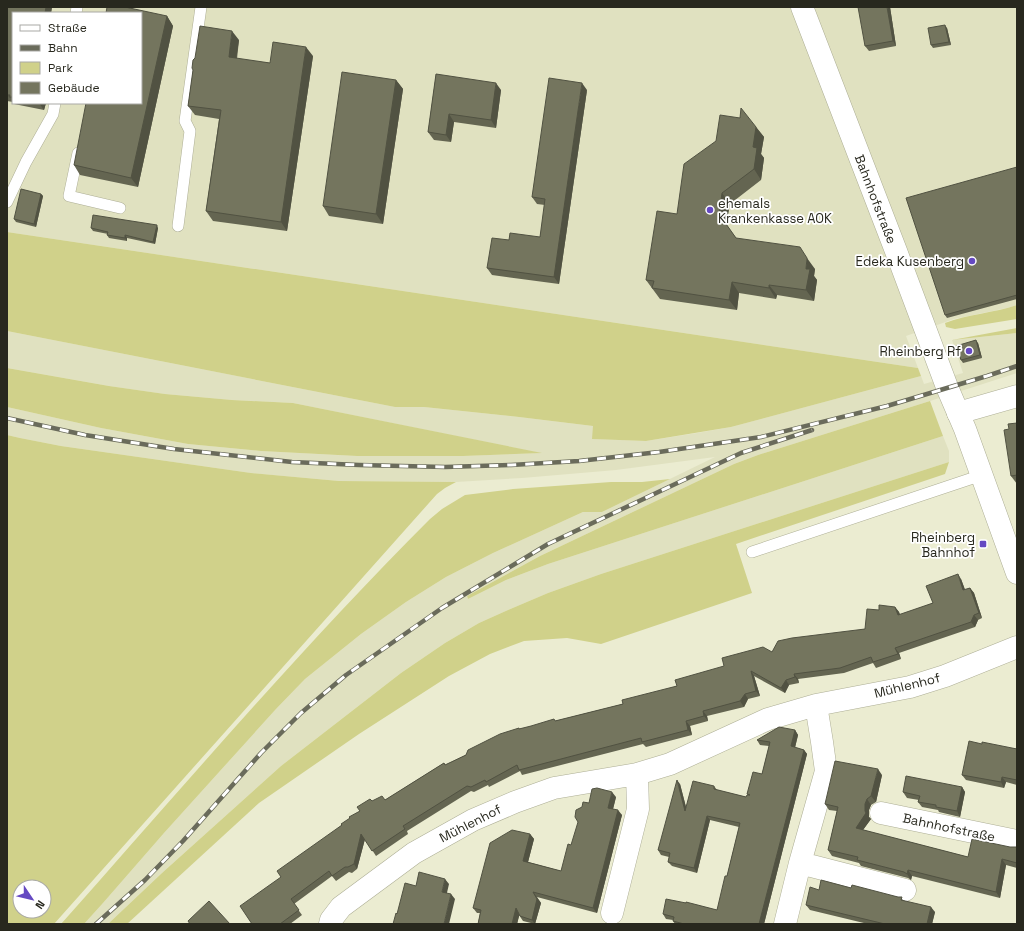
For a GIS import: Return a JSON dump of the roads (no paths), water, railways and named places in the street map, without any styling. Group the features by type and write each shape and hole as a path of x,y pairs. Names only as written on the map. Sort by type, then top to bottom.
{"street":[{"name":"Bahnhofstraße","path":"802,7 947,388 982,475 1017,573"},
{"path":"958,413 1017,396"},
{"name":"Mühlenhof","path":"330,924 331,920 341,907 414,853 473,820 514,802 554,788 637,774 670,764 768,719 816,705 910,687 945,676 1017,647"},
{"path":"785,924 800,863 826,771 816,705"},
{"path":"612,913 638,809 637,774"},
{"name":"Bahnhofstraße","path":"882,813 1017,841"},
{"path":"800,863 905,890"}],"lane":[{"path":"178,226 190,131 185,121 202,7"},
{"path":"7,202 26,162 53,114 55,104"},
{"path":"80,142 69,196 120,208"},
{"path":"752,552 982,475"}],"railway":[{"path":"7,418 85,435 174,449 292,462 445,467 511,465 579,461 659,452 761,437 887,406 1017,366"},
{"path":"96,924 145,880 183,841 261,753 301,713 346,675 442,608 548,544 741,453 812,430"}],"place":[{"name":"ehemals Krankenkasse AOK","path":"710,210"},
{"name":"Edeka Kusenberg","path":"972,261"},
{"name":"Rheinberg Rf","path":"969,351"},
{"name":"Rheinberg Bahnhof","path":"983,544"}]}
